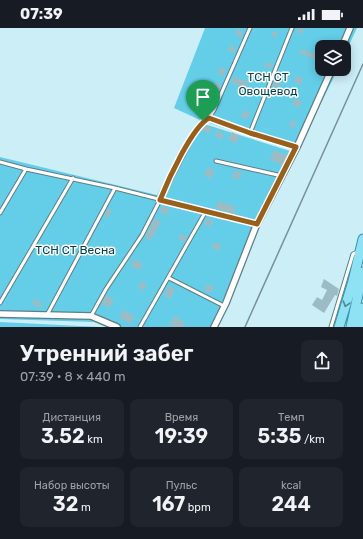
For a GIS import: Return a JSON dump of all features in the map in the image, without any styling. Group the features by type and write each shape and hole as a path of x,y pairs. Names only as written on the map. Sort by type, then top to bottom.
{"main road":[{"path":"339,327 353,281 363,239"},
{"path":"351,327 363,272"},
{"path":"360,327 363,308"}],"street":[{"path":"345,40 350,28"},
{"path":"214,327 257,224 282,176 329,76"},
{"path":"0,314 91,316 117,327"}],"lane":[{"path":"91,316 106,289 142,235 192,138 203,121 209,118 214,110 250,28"},
{"path":"250,133 292,28"},
{"path":"209,118 250,133 296,147"},
{"path":"216,161 282,176"},
{"path":"0,162 115,188 257,224"},
{"path":"0,213 26,169"},
{"path":"0,303 73,178"},
{"path":"46,315 115,188"},
{"path":"140,327 206,211"},
{"path":"331,327 349,264 353,254 360,252"},
{"path":"169,278 224,306"}],"green space":[{"name":"ТСН СТ Овощевод","path":"205,28 357,28 351,41 315,40 315,76 334,76 297,151 200,120 174,108"},
{"name":"ТСН СТ Весна","path":"198,122 290,151 252,230 212,327 106,327 94,322 0,319 0,157 157,195"},
{"path":"0,322 100,327 0,327"}],"building":[{"path":"299,28 305,30 303,34 297,32"},
{"path":"237,29 243,32 241,37 235,34"},
{"path":"273,31 278,33 276,38 271,35"},
{"path":"230,45 236,49 233,53 228,50"},
{"path":"301,49 315,54 315,59 299,53"},
{"path":"266,62 273,64 271,68 264,66"},
{"path":"221,67 226,70 222,76 217,73"},
{"path":"296,76 303,78 301,85 294,82"},
{"path":"233,77 248,82 245,89 231,82"},
{"path":"275,80 281,83 279,87 275,85 269,99 267,98"},
{"path":"216,82 221,86 218,90 213,86"},
{"path":"295,98 302,102 299,108 292,104"},
{"path":"200,103 207,107 202,115 195,110"},
{"path":"244,110 250,112 247,119 241,117"},
{"path":"292,120 296,122 293,128 289,126"},
{"path":"205,124 212,129 208,134 201,129"},
{"path":"218,130 224,135 221,140 215,135"},
{"path":"232,132 240,137 235,144 228,139"},
{"path":"274,150 288,156 283,165 270,160"},
{"path":"208,167 215,171 210,179 204,175"},
{"path":"235,170 242,173 238,180 232,177"},
{"path":"219,201 236,207 234,212 236,215 215,208"},
{"path":"162,206 169,208 167,215 160,213"},
{"path":"108,208 112,211 108,218 104,216"},
{"path":"155,218 161,222 151,240 145,237"},
{"path":"207,218 213,222 210,227 204,224"},
{"path":"180,234 187,237 185,242 178,238"},
{"path":"214,242 221,245 219,251 212,248"},
{"path":"134,259 143,264 139,270 131,265"},
{"path":"324,279 339,289 337,296 335,295 324,313 312,305 317,297 322,300 327,290 321,287"},
{"path":"142,281 147,285 143,291 138,286"},
{"path":"207,284 214,287 211,293 204,290"},
{"path":"169,286 175,289 170,299 164,296"},
{"path":"106,295 114,300 109,308 103,305 102,302"},
{"path":"34,299 42,303 40,308 32,304"},
{"path":"124,310 135,317 130,324 119,317"},
{"path":"175,316 185,323 182,327 174,327 169,324"}],"railway":[{"path":"245,327 363,64"}],"route":[{"path":"209,118 250,133 296,147 257,224 160,200 178,162 203,121 209,118"}]}
